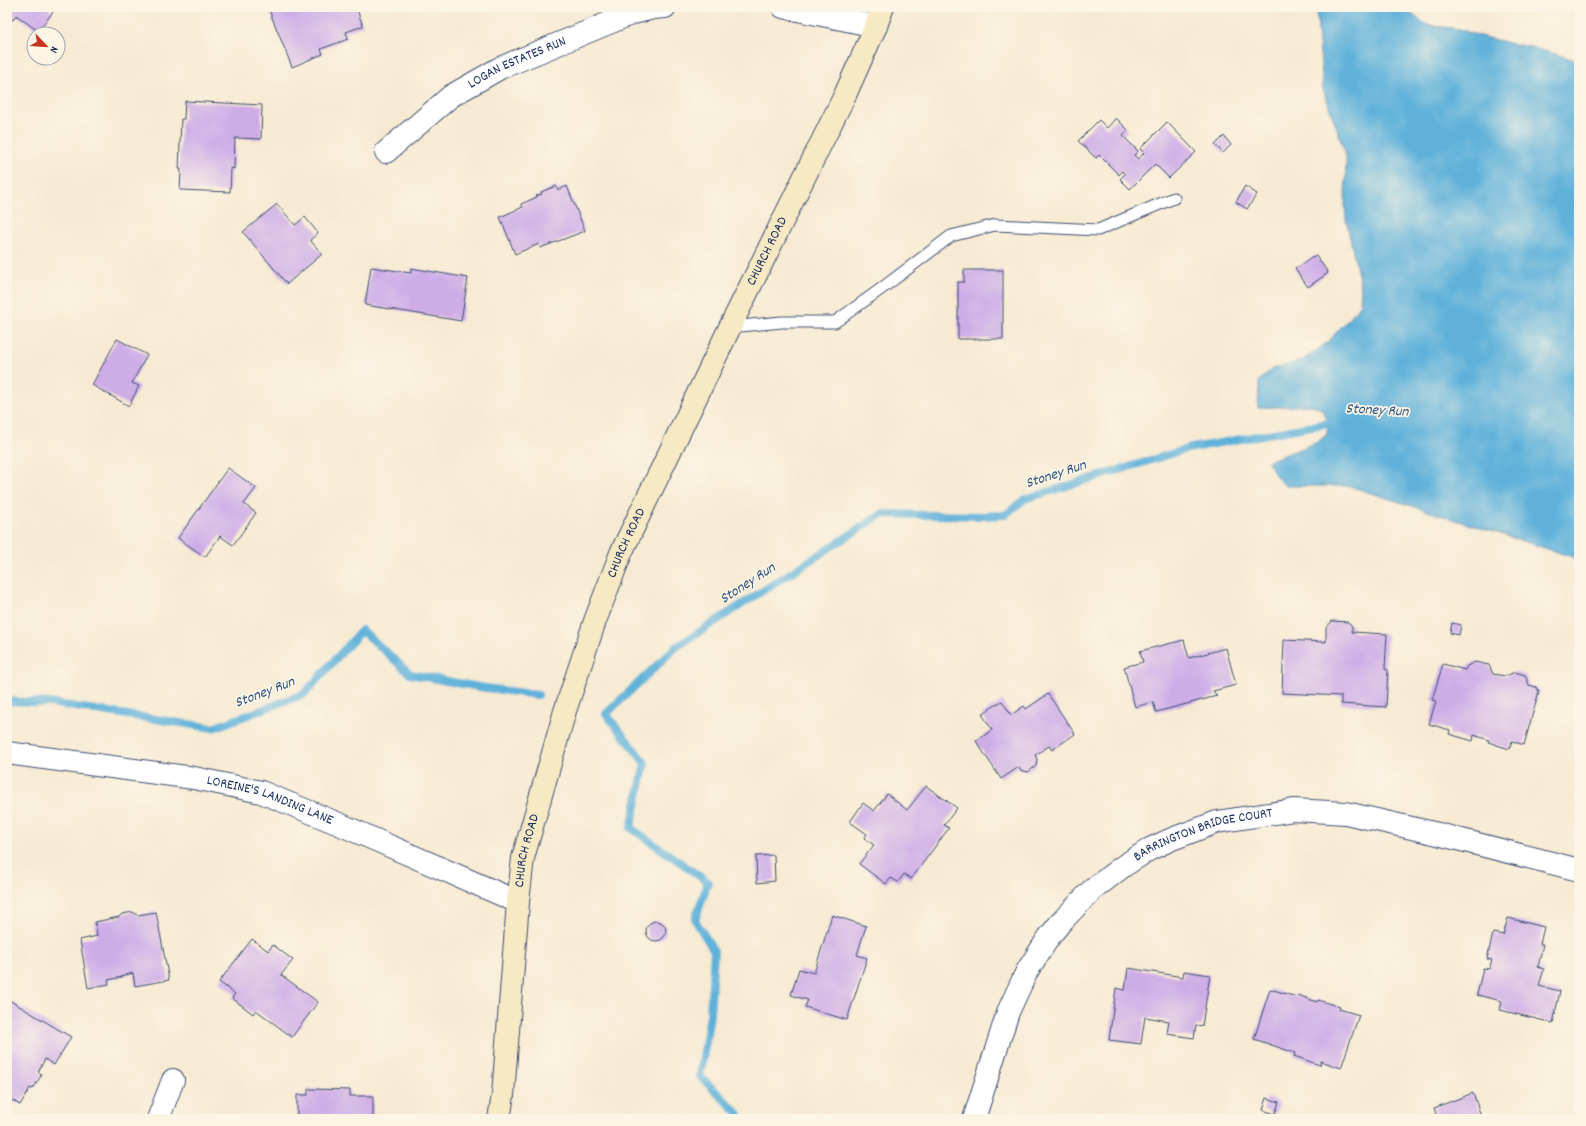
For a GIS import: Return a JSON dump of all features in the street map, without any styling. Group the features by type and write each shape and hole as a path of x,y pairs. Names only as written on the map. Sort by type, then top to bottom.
{"main road":[{"name":"CHURCH ROAD","path":"499,1119 503,1095 518,902 523,858 565,711 621,553 730,327 845,95 879,17"}],"street":[{"name":"LOGAN ESTATES RUN","path":"386,152 451,96 500,68 632,13 665,7"},
{"path":"783,7 879,17"},
{"name":"LOREINE'S LANDING LANE","path":"7,753 194,778 261,792 339,824 518,902"},
{"name":"BARRINGTON BRIDGE COURT","path":"974,1119 1008,1012 1027,970 1049,937 1061,922 1091,891 1122,867 1150,849 1172,839 1217,822 1294,810 1346,813 1438,834 1579,870"},
{"path":"158,1119 173,1080"}],"lane":[{"path":"730,327 782,322 834,322 881,289 951,236 995,226 1098,230 1174,198"}],"water":[{"path":"1316,7 1406,7 1407,11 1427,25 1460,29 1476,35 1531,47 1579,61 1579,559 1349,486 1285,486 1276,477 1268,461 1318,442 1326,435 1329,425 1321,409 1312,405 1258,408 1259,381 1272,369 1303,360 1328,342 1350,318 1360,304 1361,288 1346,220 1346,155 1323,89"}],"building":[{"path":"7,7 46,7 53,12 42,26 31,26 16,15 13,20 7,16"},
{"path":"276,7 356,7 363,26 346,32 348,39 321,49 323,54 292,67 269,10"},
{"path":"185,101 262,105 261,139 235,138 234,169 231,168 230,192 180,190 181,169 179,169 181,119 184,119"},
{"path":"1116,118 1128,130 1123,136 1138,151 1134,155 1138,159 1144,153 1140,149 1167,122 1196,152 1169,178 1155,164 1130,189 1120,179 1125,174 1122,171 1119,175 1099,155 1096,158 1078,141 1099,120 1107,128"},
{"path":"1224,136 1231,145 1223,153 1215,145"},
{"path":"556,186 558,190 567,186 585,231 540,248 539,244 515,254 500,217 523,207 521,204 542,194 541,192"},
{"path":"1245,186 1257,194 1247,209 1236,202"},
{"path":"277,204 295,225 305,217 318,233 310,240 322,254 287,284 243,232"},
{"path":"1316,255 1328,273 1308,287 1295,269"},
{"path":"371,267 411,273 411,268 468,278 461,321 365,305"},
{"path":"964,270 1003,270 1003,339 958,339 958,282 964,282"},
{"path":"117,339 147,355 132,383 139,386 129,406 92,385"},
{"path":"228,468 256,488 244,504 256,513 233,545 220,536 205,557 178,538"},
{"path":"1332,621 1348,622 1352,626 1352,632 1387,634 1385,669 1388,670 1386,707 1341,704 1341,696 1282,693 1284,640 1326,642 1326,628"},
{"path":"1452,623 1461,625 1459,635 1450,633"},
{"path":"1184,640 1189,658 1226,648 1236,685 1213,691 1217,696 1156,712 1153,702 1135,707 1124,667 1143,662 1140,651"},
{"path":"1475,662 1489,665 1493,674 1506,676 1515,672 1525,675 1529,685 1536,687 1539,691 1524,745 1512,741 1509,749 1488,742 1489,740 1474,735 1473,741 1449,734 1450,730 1429,724 1436,701 1432,700 1443,664 1465,670 1467,666"},
{"path":"1048,694 1075,734 1052,750 1049,746 1035,755 1037,759 1036,766 1028,772 1020,770 1019,767 1001,779 976,741 992,730 982,714 1002,701 1011,715 1024,706 1026,709"},
{"path":"926,786 957,808 944,825 949,828 911,879 904,874 898,882 891,878 886,884 859,864 874,845 864,838 867,834 850,822 863,803 874,811 887,794 907,810"},
{"path":"774,855 775,881 757,883 756,856"},
{"path":"133,912 137,915 156,912 169,980 135,986 133,973 108,980 109,984 88,988 80,940 97,936 95,922 119,917 122,914"},
{"path":"832,915 866,926 857,955 867,958 847,1020 805,1007 808,1000 791,995 799,969 814,973"},
{"path":"1508,918 1544,927 1540,944 1543,944 1538,967 1544,969 1539,986 1560,991 1553,1023 1500,1010 1502,1001 1477,995 1483,968 1489,969 1492,960 1487,959 1493,933 1503,935"},
{"path":"656,921 663,924 666,931 663,938 656,941 649,938 646,931 649,924"},
{"path":"252,939 268,951 273,945 293,960 281,975 318,1002 292,1037 256,1010 253,1014 232,998 235,994 219,982"},
{"path":"1128,968 1183,977 1184,971 1210,975 1202,1026 1196,1025 1194,1038 1167,1034 1169,1021 1145,1017 1141,1044 1109,1040 1116,988 1125,990"},
{"path":"1270,989 1297,997 1298,995 1317,1002 1318,1000 1340,1007 1339,1009 1359,1015 1341,1068 1321,1061 1320,1065 1294,1056 1295,1053 1254,1039"},
{"path":"9,1000 71,1037 54,1065 45,1059 38,1072 42,1074 33,1089 30,1088 20,1105 7,1097 7,1004"},
{"path":"308,1089 350,1090 350,1096 373,1096 373,1119 297,1119 297,1095 308,1095"},
{"path":"1473,1093 1482,1119 1438,1119 1434,1108"},
{"path":"1267,1098 1279,1102 1275,1114 1263,1110"}],"waterway":[{"name":"Stoney Run","path":"738,1119 739,1114 700,1076 710,1015 714,951 695,920 708,882 631,828 645,763 606,714 676,647 882,514 980,516 1005,515 1025,499 1187,449 1328,423 1339,423"},
{"name":"Stoney Run","path":"7,701 50,703 213,728 304,694 362,630 410,674 479,687 538,695"}]}
